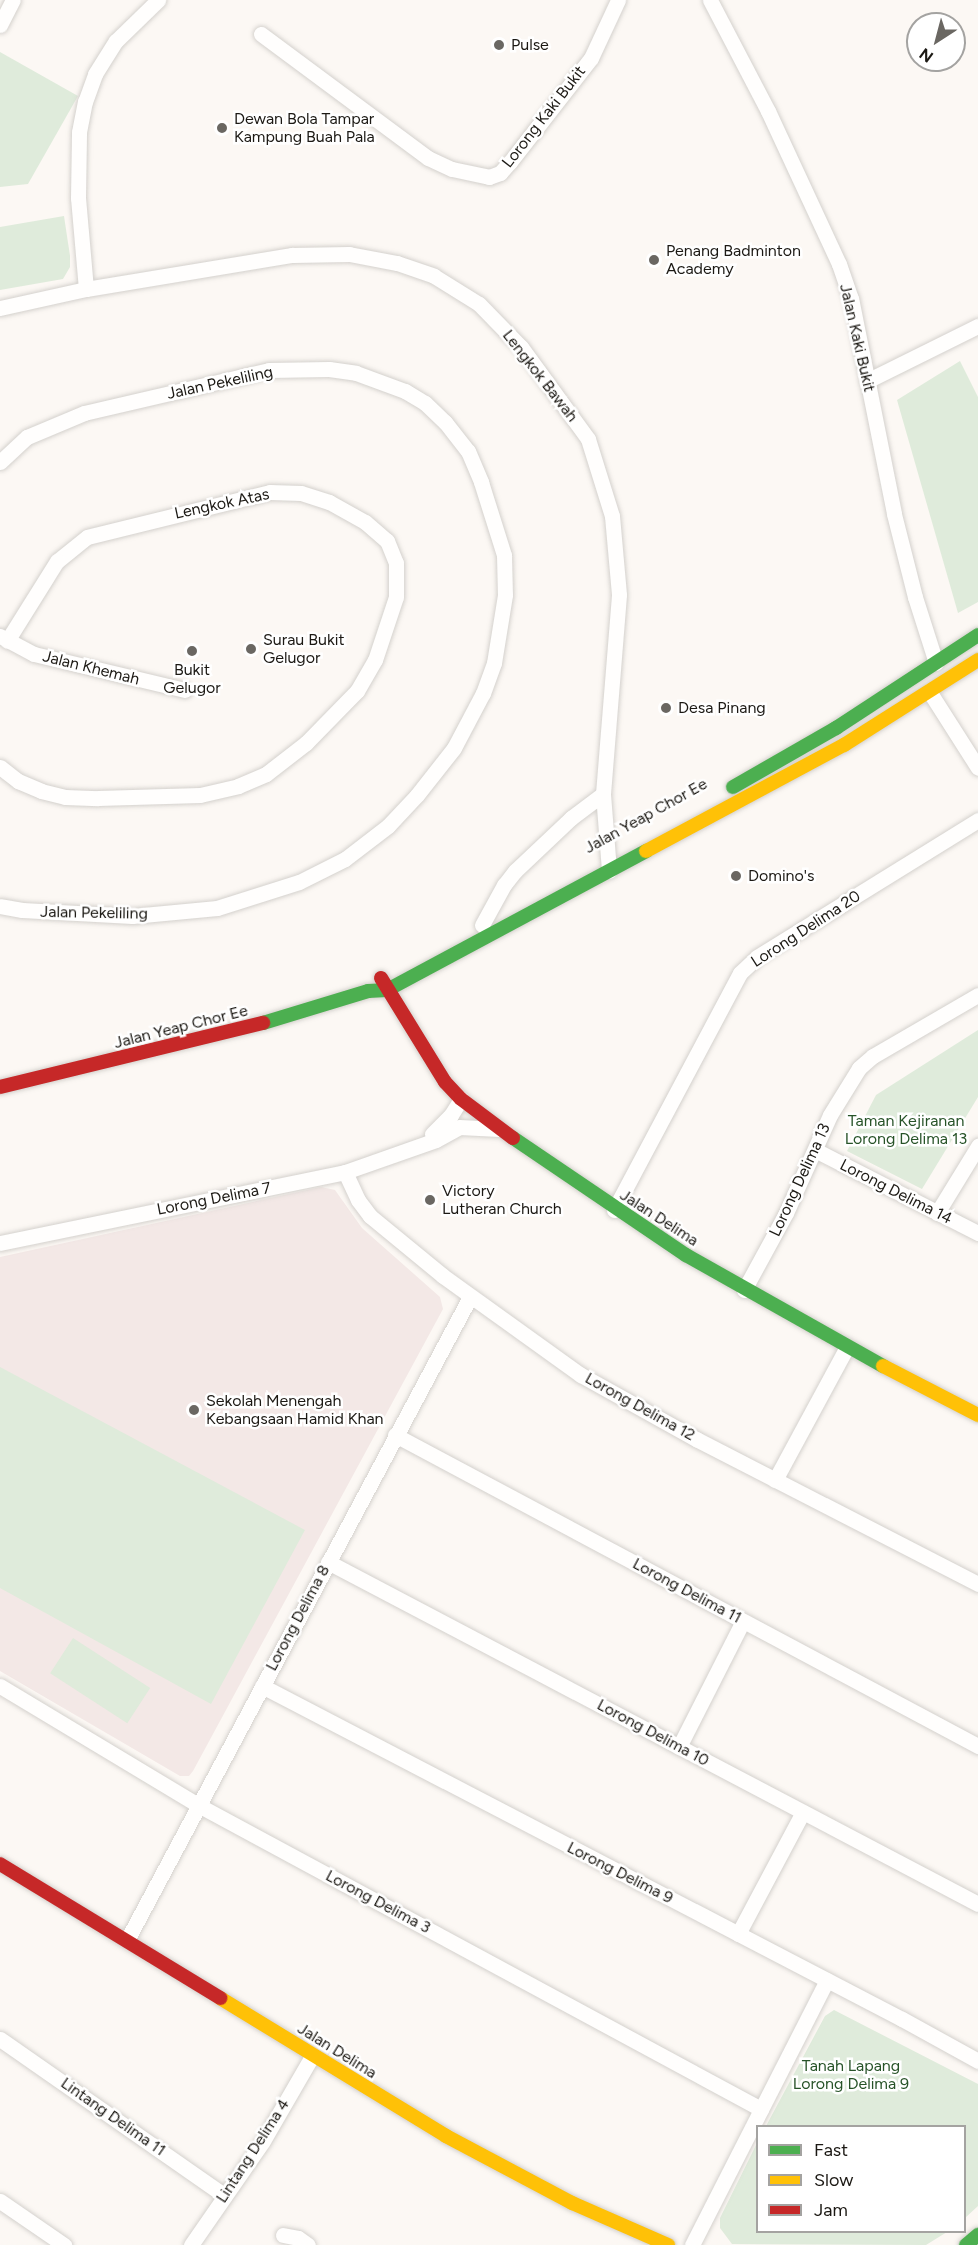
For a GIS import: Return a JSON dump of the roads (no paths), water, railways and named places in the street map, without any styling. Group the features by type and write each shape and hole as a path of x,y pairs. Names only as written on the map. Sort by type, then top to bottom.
{"main road":[{"name":"Jalan Yeap Chor Ee","path":"716,797 836,728 978,635"},
{"name":"Jalan Yeap Chor Ee","path":"384,984 482,925 844,745 978,660"},
{"name":"Jalan Yeap Chor Ee","path":"0,1087 210,1038 332,1004 368,991 607,864 665,824"},
{"name":"Jalan Delima","path":"384,984 445,1082 461,1099 499,1129 614,1210 744,1290 978,1415"},
{"name":"Jalan Delima","path":"0,1864 127,1940 312,2056 475,2153 572,2203 668,2245"},
{"path":"966,2245 978,2235"}],"street":[{"path":"0,25 13,0"},
{"path":"86,289 78,198 79,132 86,102 95,74 116,41 158,0"},
{"name":"Lorong Kaki Bukit","path":"261,34 428,158 452,169 489,177 500,173 510,162 591,58 618,0"},
{"name":"Jalan Kaki Bukit","path":"710,0 768,111 839,264 856,319 894,514 915,597 936,663"},
{"name":"Lengkok Bawah","path":"0,308 86,289 292,255 349,254 397,263 434,276 479,304 521,347 588,439 612,516 619,595 603,794 607,864"},
{"path":"867,381 978,326"},
{"name":"Jalan Pekeliling","path":"0,462 27,437 84,413 269,370 329,369 356,374 405,391 425,404 445,422 468,451 481,482 504,555 505,595 494,663 483,693 454,747 417,795 388,826 345,859 299,882 217,908 132,916 22,910 0,906"},
{"name":"Lengkok Atas","path":"0,767 18,781 41,791 76,797 200,795 238,786 266,774 306,743 357,691 375,660 396,597 396,563 387,541 365,522 329,502 301,493 270,492 87,537 57,561 3,639"},
{"name":"Jalan Khemah","path":"3,639 34,654 185,690"},
{"path":"929,691 978,768"},
{"path":"482,925 504,885 515,871 571,818 603,794"},
{"name":"Lorong Delima 20","path":"614,1210 740,973 757,957 978,820"},
{"name":"Lorong Delima 13","path":"744,1290 786,1213 846,1085 859,1068 873,1056 978,995"},
{"name":"Lorong Delima 7","path":"424,1143 442,1126 461,1099"},
{"name":"Lorong Delima 7","path":"0,1243 345,1172 385,1160 436,1140 459,1127 499,1129"},
{"path":"937,1213 978,1146"},
{"name":"Lorong Delima 14","path":"814,1150 978,1233"},
{"name":"Lorong Delima 12","path":"345,1172 358,1200 370,1216 470,1296 616,1396 978,1584"},
{"name":"Lorong Delima 8","path":"127,1940 470,1296"},
{"path":"775,1480 847,1347"},
{"name":"Lorong Delima 11","path":"395,1436 978,1746"},
{"name":"Lorong Delima 10","path":"328,1562 978,1904"},
{"path":"679,1747 743,1621"},
{"name":"Lorong Delima 3","path":"0,1686 198,1805 761,2109"},
{"name":"Lorong Delima 9","path":"262,1686 978,2061"},
{"path":"738,1934 802,1812"},
{"path":"692,2245 827,1980"},
{"name":"Lintang Delima 11","path":"0,2039 225,2196"},
{"name":"Lintang Delima 4","path":"191,2245 262,2140 312,2056"},
{"path":"2,2205 64,2245"},
{"path":"283,2235 298,2238 308,2245"}],"place":[{"name":"Pulse","path":"499,45"},
{"name":"Dewan Bola Tampar Kampung Buah Pala","path":"222,128"},
{"name":"Penang Badminton Academy","path":"654,260"},
{"name":"Surau Bukit Gelugor","path":"251,649"},
{"name":"Bukit Gelugor","path":"192,651"},
{"name":"Desa Pinang","path":"666,708"},
{"name":"Domino's","path":"736,876"},
{"name":"Victory Lutheran Church","path":"430,1200"},
{"name":"Sekolah Menengah Kebangsaan Hamid Khan","path":"194,1410"}],"park label":[{"name":"Taman Kejiranan Lorong Delima 13","path":"906,1130"},
{"name":"Tanah Lapang Lorong Delima 9","path":"851,2075"}]}
